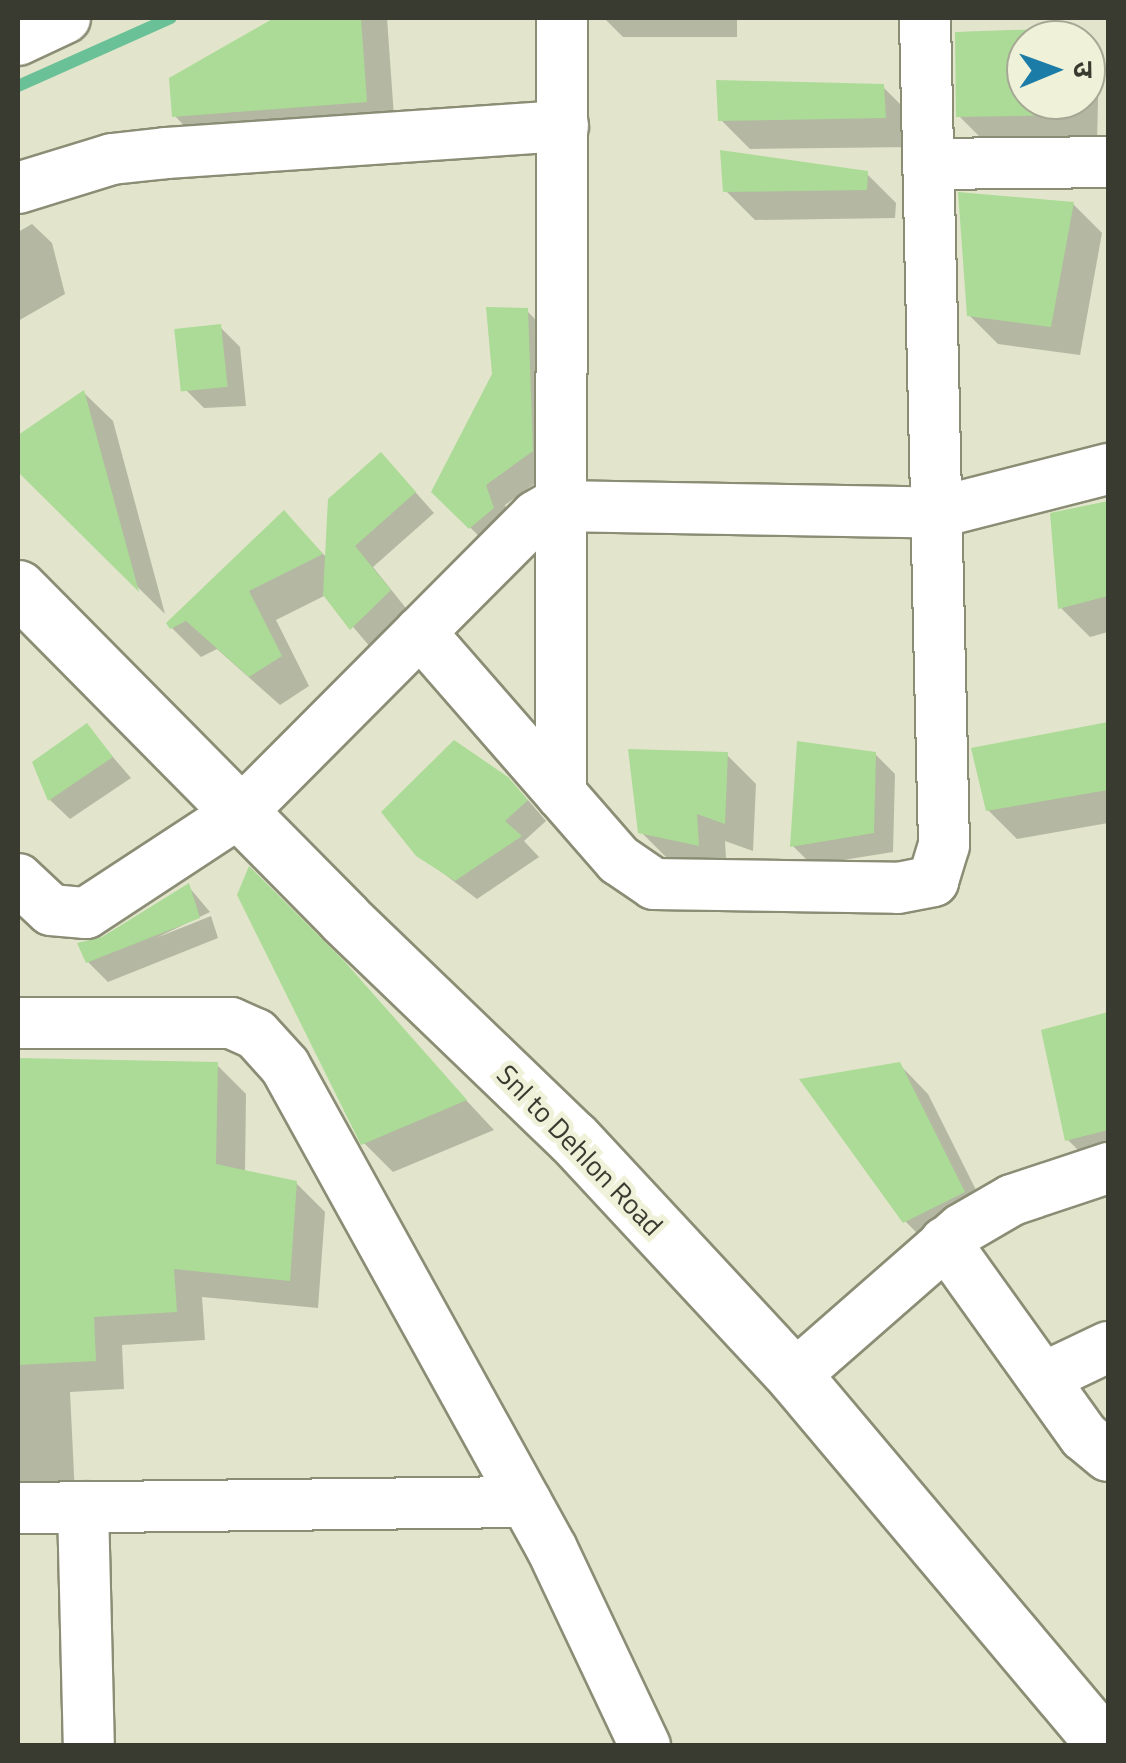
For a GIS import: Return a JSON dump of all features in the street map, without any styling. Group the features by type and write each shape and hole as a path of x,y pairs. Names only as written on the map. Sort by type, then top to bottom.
{"street":[{"path":"18,40 65,18"},
{"path":"561,794 562,18"},
{"path":"420,632 619,860 654,884 898,888 934,881 944,845 924,18"},
{"path":"18,188 112,159 166,152 563,126"},
{"path":"928,164 1108,162"},
{"path":"18,879 51,910 86,913 244,810 536,516 563,504 934,513 1108,469"},
{"name":"Snl to Dehlon Road","path":"18,588 244,810 344,918 573,1138 794,1376 1106,1746"},
{"path":"18,1024 218,1022 256,1034 285,1066 526,1502 645,1746"},
{"path":"794,1376 944,1242 1012,1200 1108,1168"},
{"path":"944,1242 1084,1436 1108,1456"},
{"path":"1042,1378 1108,1347"},
{"path":"18,1508 526,1502"},
{"path":"83,1507 89,1746"}],"building":[{"path":"274,18 361,18 367,102 172,117 169,78"},
{"path":"1006,30 1006,116 956,117 955,32"},
{"path":"716,80 884,84 886,118 718,121"},
{"path":"720,150 868,171 867,190 723,192"},
{"path":"958,192 1074,202 1051,327 967,316"},
{"path":"486,307 528,308 533,451 486,485 494,508 469,529 431,492 492,374"},
{"path":"221,324 228,387 181,392 174,329"},
{"path":"84,390 139,592 18,472 18,435"},
{"path":"381,452 416,492 355,546 391,590 350,630 323,595 328,499"},
{"path":"1108,501 1108,596 1058,609 1050,513"},
{"path":"284,510 323,554 249,591 282,656 249,677 186,621 170,629 166,623"},
{"path":"1108,722 1108,790 986,811 971,748"},
{"path":"87,723 113,757 48,801 32,762"},
{"path":"454,740 508,777 528,800 505,821 522,836 455,881 416,856 381,812"},
{"path":"797,741 876,752 874,833 790,847"},
{"path":"628,749 728,752 725,824 697,814 699,846 638,833"},
{"path":"249,866 345,962 467,1100 361,1145 237,895"},
{"path":"189,883 200,918 86,963 77,943 102,937"},
{"path":"1108,1012 1108,1130 1065,1141 1041,1030"},
{"path":"18,1058 218,1062 216,1164 297,1181 290,1281 174,1269 177,1312 94,1317 96,1361 18,1365"},
{"path":"900,1062 965,1192 903,1223 799,1079"}],"waterway":[{"path":"18,86 171,18"}]}
